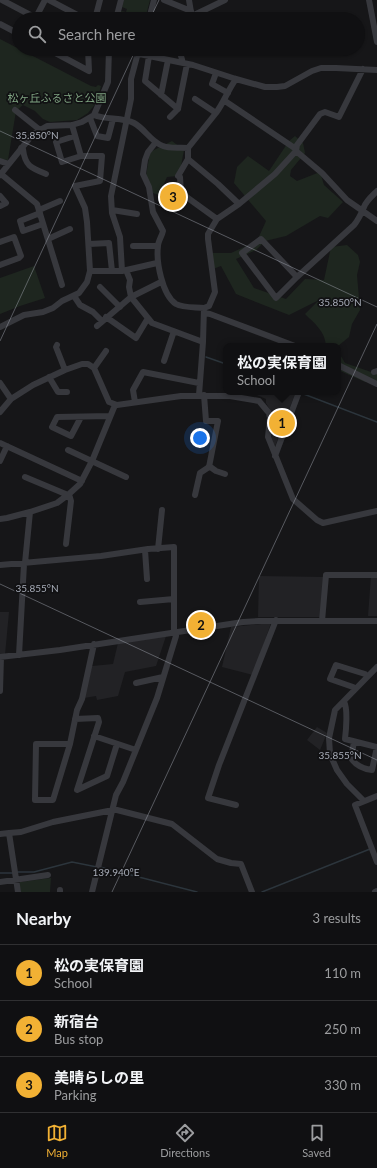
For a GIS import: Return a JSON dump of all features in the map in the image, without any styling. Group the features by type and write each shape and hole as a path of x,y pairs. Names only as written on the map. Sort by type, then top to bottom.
{"street":[{"path":"2,0 23,12"},
{"path":"39,12 45,0"},
{"path":"49,0 72,12"},
{"path":"96,12 99,0"},
{"path":"118,12 121,0"},
{"path":"151,12 154,0"},
{"path":"164,0 186,12"},
{"path":"189,0 191,12"},
{"path":"198,12 225,0"},
{"path":"369,0 377,42"},
{"path":"0,24 12,30"},
{"path":"62,56 89,70 88,56"},
{"path":"109,56 108,82 92,117 97,136 108,138 113,119"},
{"path":"138,56 131,79 131,99 111,196 112,210 120,237 124,271 130,280 129,287 131,297 152,323 203,342"},
{"path":"178,109 145,81 149,56 185,64 236,80 265,87 277,87 293,82 312,71 321,68 374,70 377,67"},
{"path":"170,118 178,109 185,64 182,56"},
{"path":"162,95 168,60"},
{"path":"195,495 200,473 209,466 218,421 206,421 199,383 204,311 209,306 215,292 208,234 217,219 239,204 276,174 296,150 296,146 320,114 326,112 339,117 363,70"},
{"path":"216,73 212,84 228,93"},
{"path":"217,219 181,193 180,177 178,176 188,159 188,148 225,101 236,80"},
{"path":"195,98 216,113"},
{"path":"225,101 296,150 322,173 339,193 358,209 377,221"},
{"path":"14,110 40,130"},
{"path":"62,285 37,204 0,174 33,134 47,126 72,125 92,117 126,120 134,123 164,147 188,148"},
{"path":"72,125 81,156"},
{"path":"0,327 24,315 42,312 53,308 62,301 74,296 84,288 89,278 89,244 85,208 74,186 100,182 102,156 81,156 62,162 56,142 75,136"},
{"path":"156,142 148,152 143,174 149,187 154,215 163,231 158,246 157,263 161,282 172,301 180,306 204,311 287,343"},
{"path":"21,148 23,150 26,162 30,167 46,174"},
{"path":"188,159 239,204"},
{"path":"0,161 9,164"},
{"path":"297,277 261,239 242,253 276,298 354,225 360,218 363,208 377,191"},
{"path":"0,196 6,203 0,206"},
{"path":"43,224 23,231 20,221 60,201"},
{"path":"112,210 137,214"},
{"path":"48,239 70,229"},
{"path":"0,242 14,237 21,256 0,265"},
{"path":"89,244 109,243 112,271"},
{"path":"133,246 158,246"},
{"path":"90,272 124,271 157,263"},
{"path":"102,321 131,297 161,282"},
{"path":"100,287 120,307"},
{"path":"74,296 80,305 93,312 102,321 136,338 148,318"},
{"path":"164,361 174,331"},
{"path":"57,345 56,347 65,370"},
{"path":"94,368 106,351"},
{"path":"0,412 11,399 33,384 82,364 88,364 94,368 109,402 115,405 120,406 134,402 172,396 201,395 230,396 259,401 269,413 270,424 268,437 293,499 317,520 326,523 377,511"},
{"path":"341,366 377,384"},
{"path":"134,402 133,390 144,372 199,383"},
{"path":"49,377 58,392 67,392"},
{"path":"0,383 11,399"},
{"path":"275,456 298,395"},
{"path":"0,518 7,518 30,512 57,503 68,495 82,481 92,461 115,405"},
{"path":"81,417 72,436 52,428 57,417 110,416"},
{"path":"0,443 82,481"},
{"path":"0,461 7,446"},
{"path":"68,450 126,477"},
{"path":"209,466 216,471 225,474"},
{"path":"25,477 68,495 71,501 66,544"},
{"path":"158,549 162,510"},
{"path":"19,655 24,564 30,512"},
{"path":"0,565 24,564 174,547 176,636 155,704 116,795 92,892"},
{"path":"145,550 147,579"},
{"path":"322,621 326,575 377,575"},
{"path":"140,602 174,599"},
{"path":"236,805 208,798 219,765 276,620"},
{"path":"0,691 0,657 236,623 276,620 377,621"},
{"path":"35,800 53,800 70,744 75,719 82,699 94,644"},
{"path":"355,689 330,679 336,665 365,674 367,676"},
{"path":"364,801 340,776 330,754 329,738 335,710 377,667"},
{"path":"136,683 163,677"},
{"path":"344,702 346,706 347,729 345,739 377,747 372,770 363,769 355,764 351,758 354,742"},
{"path":"75,719 98,718 99,722 77,790 107,776 117,744"},
{"path":"94,736 136,750"},
{"path":"34,808 36,744 70,744"},
{"path":"377,796 355,805 377,862"},
{"path":"0,834 28,830 53,822 113,809 172,824 217,859 241,864 252,892"},
{"path":"9,833 18,892"},
{"path":"0,882 48,875"}],"shaded area":[{"path":"257,395 295,395 274,449 271,439 273,415 266,403 266,399"},
{"path":"259,576 324,577 321,617 258,617"},
{"path":"371,576 377,576 377,616 368,616"},
{"path":"0,612 9,612 5,655 0,655"},
{"path":"271,623 253,675 222,667 231,627"},
{"path":"166,636 156,666 125,672 118,696 97,700 96,696 84,698 92,666 113,664 118,643"},
{"path":"317,727 327,733 320,750 307,740"}],"green space":[{"path":"124,0 150,0 147,12 126,12 127,9 122,7"},
{"name":"松ヶ丘ふるさと公園","path":"0,39 12,45 12,56 33,56 91,86 101,86 97,102 88,113 77,120 50,122 43,119 35,111 23,105 16,111 8,160 0,159"},
{"path":"295,136 303,143 305,153 291,170 290,176 297,181 320,172 324,185 343,202 328,218 320,216 286,236 265,241 256,250 236,259 254,288 286,299 305,279 324,280 331,247 347,245 358,255 360,262 357,275 360,310 352,324 349,337 341,344 325,343 322,332 305,314 319,300 289,315 236,294 221,266 213,269 211,253 231,253 257,241 266,221 234,183 237,167 248,156 269,171 289,141"},
{"path":"172,141 184,150 181,166 177,176 167,177 159,195 153,193 146,176 150,152"},
{"path":"34,266 45,298 0,314 0,278"},
{"path":"341,356 345,363 377,373 377,382 365,382 341,371"},
{"path":"51,878 50,892 21,892 20,882"}],"waterway":[{"path":"206,357 223,363"},
{"path":"306,395 377,422"},
{"path":"262,892 370,849"},
{"path":"18,872 34,872 72,862 97,867"},
{"path":"100,867 197,892"},
{"path":"0,873 14,873"}],"place":[{"name":"美晴らしの里","path":"173,197"},
{"name":"松の実保育園","path":"282,423"},
{"name":"新宿台","path":"201,625"}]}
